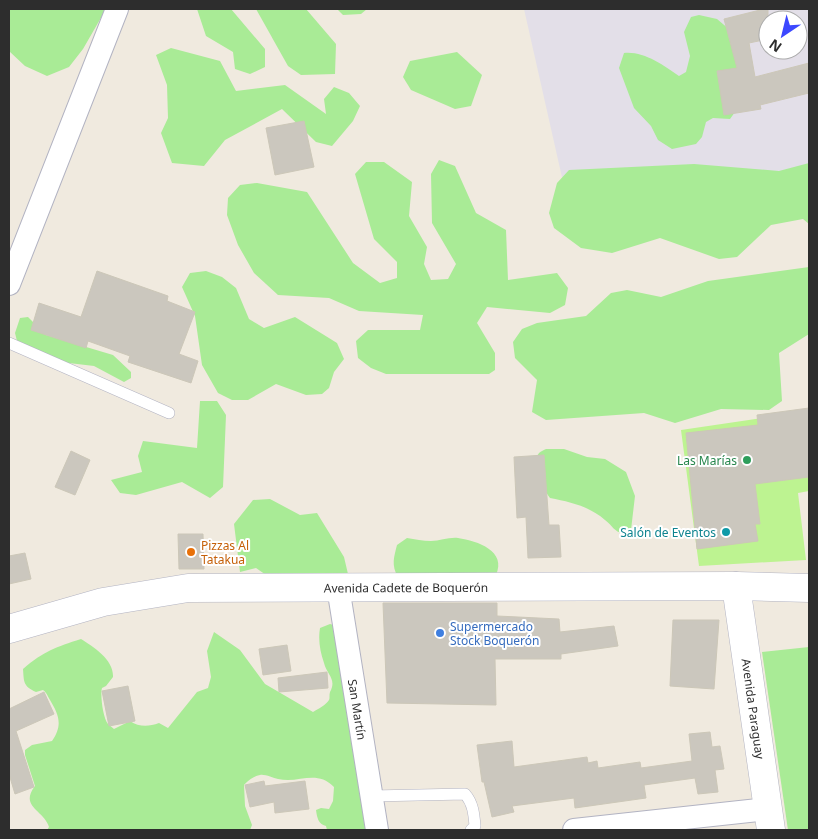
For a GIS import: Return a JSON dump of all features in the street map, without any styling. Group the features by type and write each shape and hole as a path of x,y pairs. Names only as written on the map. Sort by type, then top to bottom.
{"main road":[{"name":"Avenida Cadete de Boquerón","path":"9,629 103,602 188,588 736,586 809,588"},
{"name":"Avenida Paraguay","path":"736,586 769,820"}],"street":[{"path":"9,284 117,9"},
{"name":"San Martín","path":"338,587 377,830"},
{"path":"574,830 769,820"}],"lane":[{"path":"9,343 169,413"},
{"path":"372,796 465,794 470,800 474,814 475,826 472,830"}],"shaded area":[{"path":"524,9 809,9 809,180 575,235"}],"green space":[{"path":"9,9 106,9 83,49 69,67 47,76 25,66 9,51"},
{"path":"197,9 231,9 265,49 265,67 250,74 235,69 233,52 206,36"},
{"path":"256,9 306,9 336,44 335,74 301,75 288,66"},
{"path":"337,9 367,9 361,14 343,15"},
{"path":"699,15 717,19 730,30 743,64 735,112 730,119 713,118 706,122 702,137 696,144 672,149 658,140 651,126 634,108 619,68 624,53 631,53 646,56 679,76 686,72 690,56 684,32 691,17"},
{"path":"171,48 220,61 236,91 285,85 326,114 324,99 334,87 349,93 360,106 353,121 332,146 316,142 282,109 225,140 204,166 172,163 161,133 168,118 167,85 156,55"},
{"path":"457,52 482,75 471,106 455,109 411,90 403,77 410,61"},
{"path":"439,160 455,166 476,213 506,230 508,280 557,273 568,288 565,305 550,313 487,307 477,323 495,353 495,370 489,374 386,374 371,368 358,358 356,341 368,330 420,330 423,315 359,311 329,298 278,295 254,273 238,245 227,215 228,198 240,185 257,183 307,192 353,263 380,283 397,278 397,262 374,239 355,174 366,162 384,162 412,182 409,216 427,247 424,264 431,280 448,279 456,264 432,223 431,174"},
{"path":"809,163 809,224 803,219 771,225 737,257 719,259 660,238 612,253 581,248 554,228 549,213 557,183 569,170 694,164 779,171"},
{"path":"809,267 809,334 779,353 782,401 769,410 721,409 675,423 644,413 546,420 532,412 537,380 515,358 513,342 522,329 537,323 586,316 611,293 627,290 661,297 708,281"},
{"path":"206,271 222,277 236,288 249,319 264,328 295,317 337,343 344,359 334,372 329,388 322,394 306,395 276,384 248,400 232,400 218,393 202,365 195,316 182,287 190,273"},
{"path":"28,317 46,335 113,355 131,372 131,378 124,382 94,366 52,361 17,341 15,333 20,318"},
{"path":"200,401 217,401 226,415 223,487 210,498 182,482 136,495 120,493 111,480 142,472 138,456 143,441 197,448"},
{"name":"Las Marías","path":"809,411 809,491 798,493 806,560 699,566 681,430"},
{"path":"546,449 564,449 587,457 605,459 626,472 635,496 631,530 624,534 620,533 599,515 586,508 550,498 541,483 536,463 539,453"},
{"path":"270,499 300,515 317,513 344,557 348,574 292,593 256,568 240,572 234,524 253,500"},
{"path":"407,538 431,541 458,538 482,545 489,549 498,560 496,575 398,577 394,565 395,553 397,545"},
{"path":"330,624 337,626 373,830 327,830 326,826 318,820 316,810 321,808 329,809 333,801 334,787 321,779 286,780 262,775 249,780 244,785 245,806 252,825 250,830 47,830 49,827 46,821 31,804 31,793 35,786 25,750 32,745 52,741 59,725 56,710 45,692 43,690 36,692 25,683 23,669 30,663 50,650 81,639 107,660 112,671 113,677 101,691 103,712 108,724 114,729 130,721 144,726 159,723 168,728 197,692 208,688 211,677 207,651 214,632 240,650 265,684 313,712 328,702 332,688 332,680 325,667 319,641 320,628"},
{"path":"809,647 809,830 788,830 762,652"}],"building":[{"path":"758,10 758,41 749,43 755,77 809,63 809,93 760,105 761,109 724,115 717,71 737,68 724,19"},
{"path":"304,121 314,167 275,175 266,128"},
{"path":"97,271 168,296 167,301 195,312 179,354 198,361 191,383 128,362 130,356 88,341 86,348 31,330 39,303 81,317"},
{"name":"Las Marías","path":"809,408 809,477 755,484 760,524 755,524 758,541 697,549 686,433 758,425 757,415"},
{"path":"71,451 90,460 75,495 55,487"},
{"path":"544,455 549,525 559,525 561,557 528,558 526,517 517,518 514,457"},
{"name":"Pizzas Al Tatakua","path":"178,534 203,534 204,569 179,569"},
{"path":"25,553 31,579 9,584 9,556"},
{"name":"Supermercado Stock Boquerón","path":"383,603 497,603 497,616 559,619 560,632 614,626 618,646 561,654 561,659 495,659 496,705 387,703"},
{"path":"673,620 719,620 714,689 670,686"},
{"path":"287,645 291,671 263,675 259,649"},
{"path":"327,672 328,688 279,692 278,678"},
{"path":"128,686 135,721 109,726 102,691"},
{"path":"44,692 54,714 16,731 34,787 15,794 9,774 9,709"},
{"path":"710,732 712,747 720,746 724,769 715,770 718,792 698,794 695,778 644,785 646,798 575,808 574,798 512,806 514,812 492,817 484,782 482,782 477,745 512,741 514,767 587,757 588,763 597,761 598,768 640,762 641,768 692,761 689,734"},
{"path":"264,781 265,786 305,781 309,809 275,813 274,802 250,807 245,785"}],"place":[{"name":"Las Marías","path":"747,460"},
{"name":"Salón de Eventos","path":"726,532"},
{"name":"Pizzas Al Tatakua","path":"191,552"},
{"name":"Supermercado Stock Boquerón","path":"440,633"}]}
